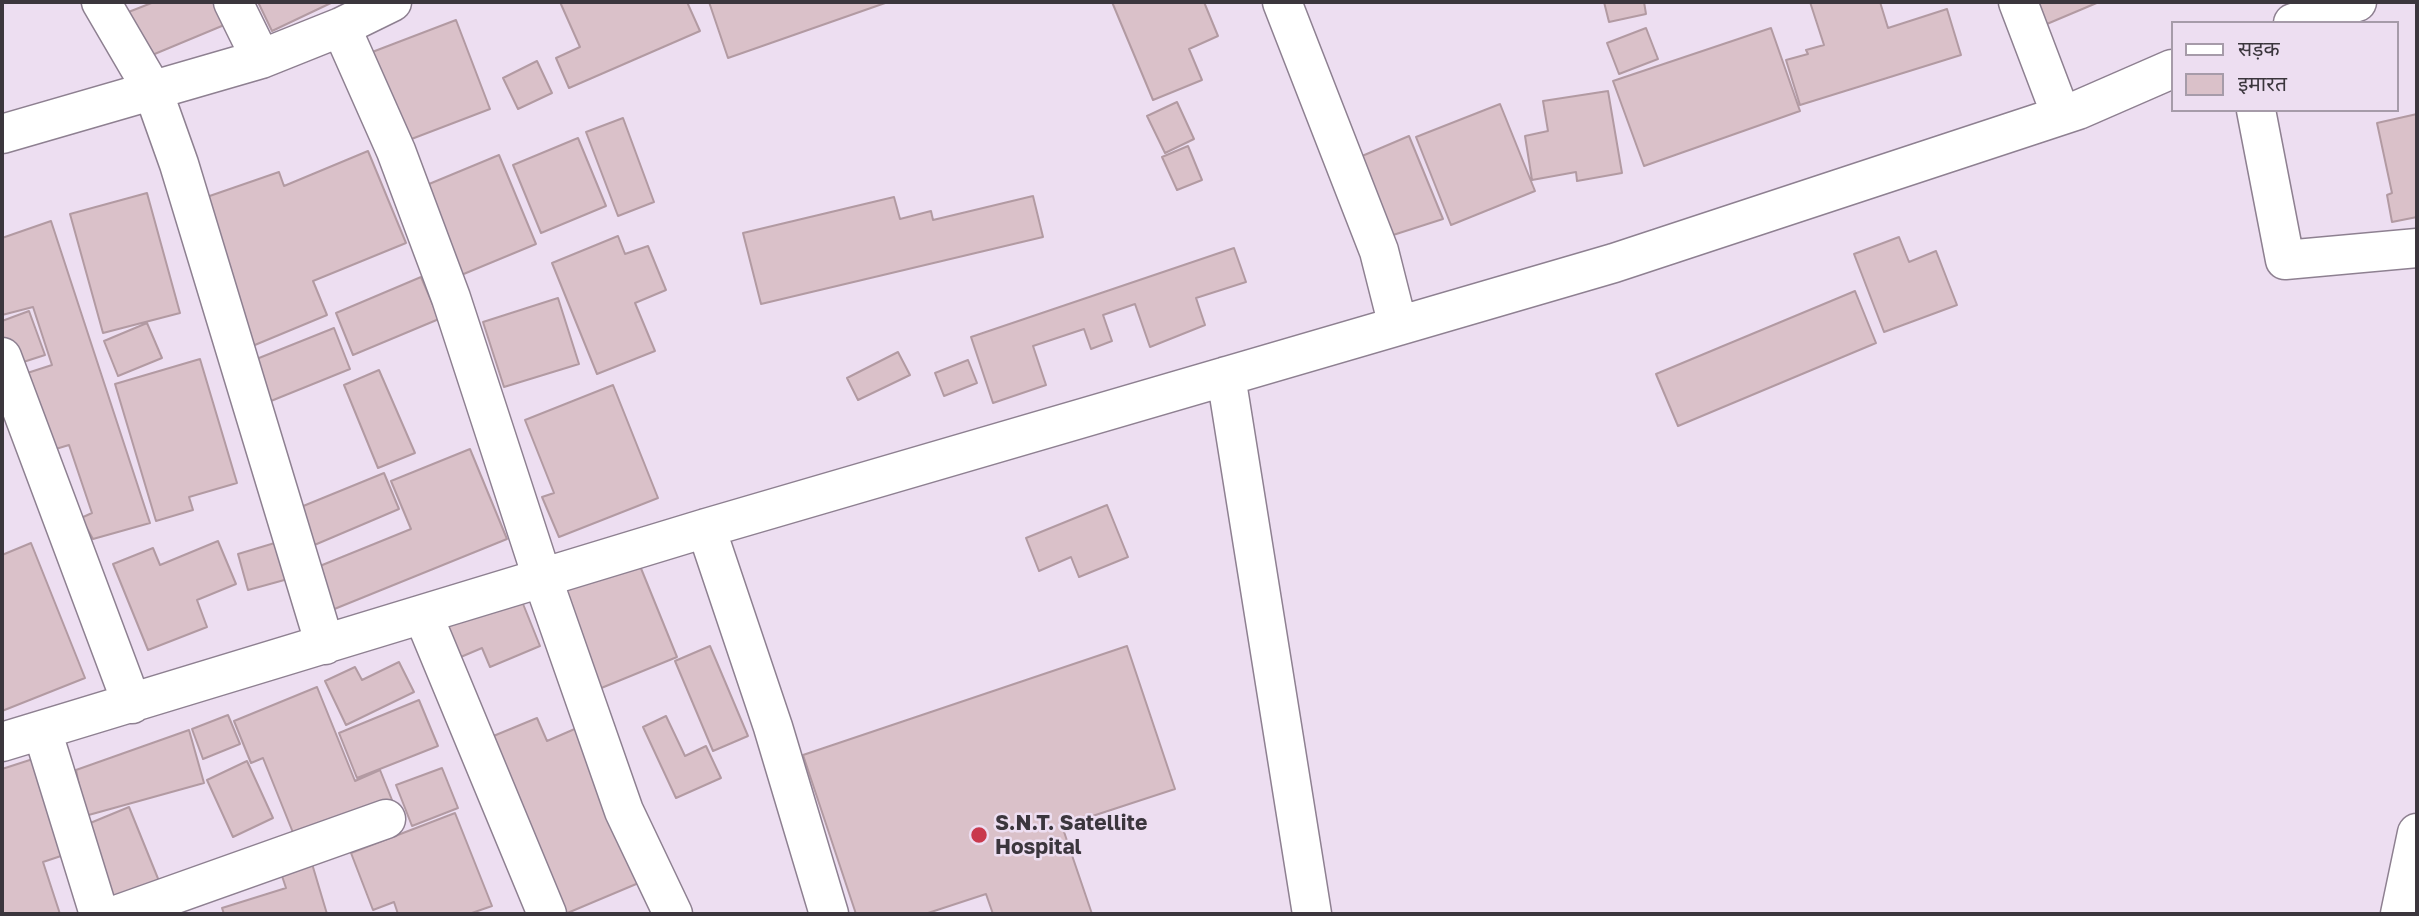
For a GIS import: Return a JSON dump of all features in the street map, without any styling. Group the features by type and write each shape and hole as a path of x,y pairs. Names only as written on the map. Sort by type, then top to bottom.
{"street":[{"path":"101,2 153,91 178,164 325,645"},
{"path":"233,2 261,59"},
{"path":"2,134 261,59 341,27 393,2"},
{"path":"1282,2 1379,251 1398,326"},
{"path":"2018,2 2060,115"},
{"path":"2299,21 2357,2"},
{"path":"341,27 396,151 452,298 542,577 624,811 673,914"},
{"path":"2,742 706,528 1614,263 2060,115 2170,70"},
{"path":"2256,112 2285,260 2417,248"},
{"path":"2,357 132,704"},
{"path":"1226,376 1312,914"},
{"path":"706,528 773,727 829,914"},
{"path":"423,615 547,914"},
{"path":"42,730 99,914"},
{"path":"119,914 386,819"},
{"path":"2400,914 2417,833"}],"building":[{"path":"154,2 221,2 229,23 145,58 126,13"},
{"path":"258,2 333,2 272,31"},
{"path":"560,2 687,2 700,31 569,88 556,58 580,47"},
{"path":"709,2 888,2 728,58"},
{"path":"1112,2 1204,2 1218,36 1189,49 1202,80 1153,100"},
{"path":"1604,2 1644,2 1646,14 1609,22"},
{"path":"1810,2 1880,2 1888,28 1947,9 1961,55 1800,105 1786,60 1808,54 1806,50 1824,45"},
{"path":"2023,2 2099,2 2035,29"},
{"path":"456,20 490,109 401,143 367,54"},
{"path":"1646,28 1658,59 1619,74 1607,43"},
{"path":"1771,28 1800,111 1644,166 1613,81"},
{"path":"537,61 552,93 518,109 503,78"},
{"path":"1608,91 1622,173 1577,181 1576,172 1532,180 1525,136 1548,131 1543,101"},
{"path":"1177,102 1194,139 1165,153 1147,116"},
{"path":"1500,104 1535,191 1451,225 1416,137"},
{"path":"2417,114 2417,217 2392,222 2387,195 2392,193 2377,123"},
{"path":"623,118 654,202 618,216 586,132"},
{"path":"1409,136 1443,219 1390,236 1355,159"},
{"path":"578,138 606,206 541,233 513,165"},
{"path":"1188,146 1202,180 1177,190 1162,157"},
{"path":"368,151 406,243 313,281 327,315 250,347 198,200 279,172 284,186"},
{"path":"499,155 536,244 454,278 417,189"},
{"path":"147,193 180,313 103,333 70,214"},
{"path":"1033,196 1043,237 761,304 743,233 894,197 900,219 931,211 933,220"},
{"path":"51,221 150,523 93,539 81,518 92,513 69,445 49,451 18,376 52,365 33,307 2,315 2,238"},
{"path":"618,236 625,254 648,246 666,290 635,303 655,351 597,374 552,263"},
{"path":"1899,237 1909,262 1936,251 1957,305 1884,332 1854,254"},
{"path":"1234,248 1246,282 1196,298 1205,325 1150,347 1135,304 1103,315 1112,341 1091,349 1084,329 1033,346 1046,385 993,403 971,337"},
{"path":"421,277 439,319 353,355 336,313"},
{"path":"1855,291 1876,343 1678,426 1656,374"},
{"path":"558,298 579,364 504,387 483,322"},
{"path":"29,311 45,355 14,365 2,337 2,321"},
{"path":"147,323 162,358 118,376 104,341"},
{"path":"334,328 350,369 266,403 249,362"},
{"path":"898,352 910,375 858,400 847,378"},
{"path":"200,359 237,483 189,497 193,510 156,521 115,384"},
{"path":"968,360 977,383 944,396 935,373"},
{"path":"379,370 415,453 378,468 344,385"},
{"path":"613,385 658,498 559,537 542,497 554,493 525,420"},
{"path":"470,449 507,539 327,612 310,570 411,529 391,481"},
{"path":"384,473 399,509 305,549 291,511"},
{"path":"1107,505 1128,557 1079,577 1071,557 1039,571 1026,538"},
{"path":"218,541 236,584 197,600 207,627 148,650 113,564 153,548 160,565"},
{"path":"278,542 288,579 248,590 238,554"},
{"path":"31,543 85,678 2,711 2,555"},
{"path":"636,556 677,657 594,691 552,590"},
{"path":"519,594 540,646 490,667 482,648 456,659 443,625"},
{"path":"710,646 748,736 713,751 675,661"},
{"path":"1127,646 1175,789 1062,826 1092,914 993,914 986,894 925,914 856,914 803,755"},
{"path":"399,662 414,692 346,725 325,681 355,667 362,680"},
{"path":"317,687 355,781 380,770 396,810 300,850 263,758 251,763 234,721"},
{"path":"419,700 438,746 357,778 339,733"},
{"path":"228,715 240,744 203,759 192,729"},
{"path":"666,716 685,756 706,746 721,778 676,798 643,727"},
{"path":"537,718 547,741 577,728 641,882 565,914 491,737"},
{"path":"189,730 204,783 85,816 76,770"},
{"path":"36,758 67,854 43,862 60,914 2,914 2,769"},
{"path":"247,761 273,818 233,837 207,780"},
{"path":"442,768 458,808 412,826 396,785"},
{"path":"129,807 161,886 114,905 83,826"},
{"path":"455,813 492,906 469,914 398,914 394,902 373,910 351,853"},
{"path":"310,857 327,914 224,914 222,908 286,888 279,867"}],"place":[{"name":"S.N.T. Satellite Hospital","path":"979,835"}]}
